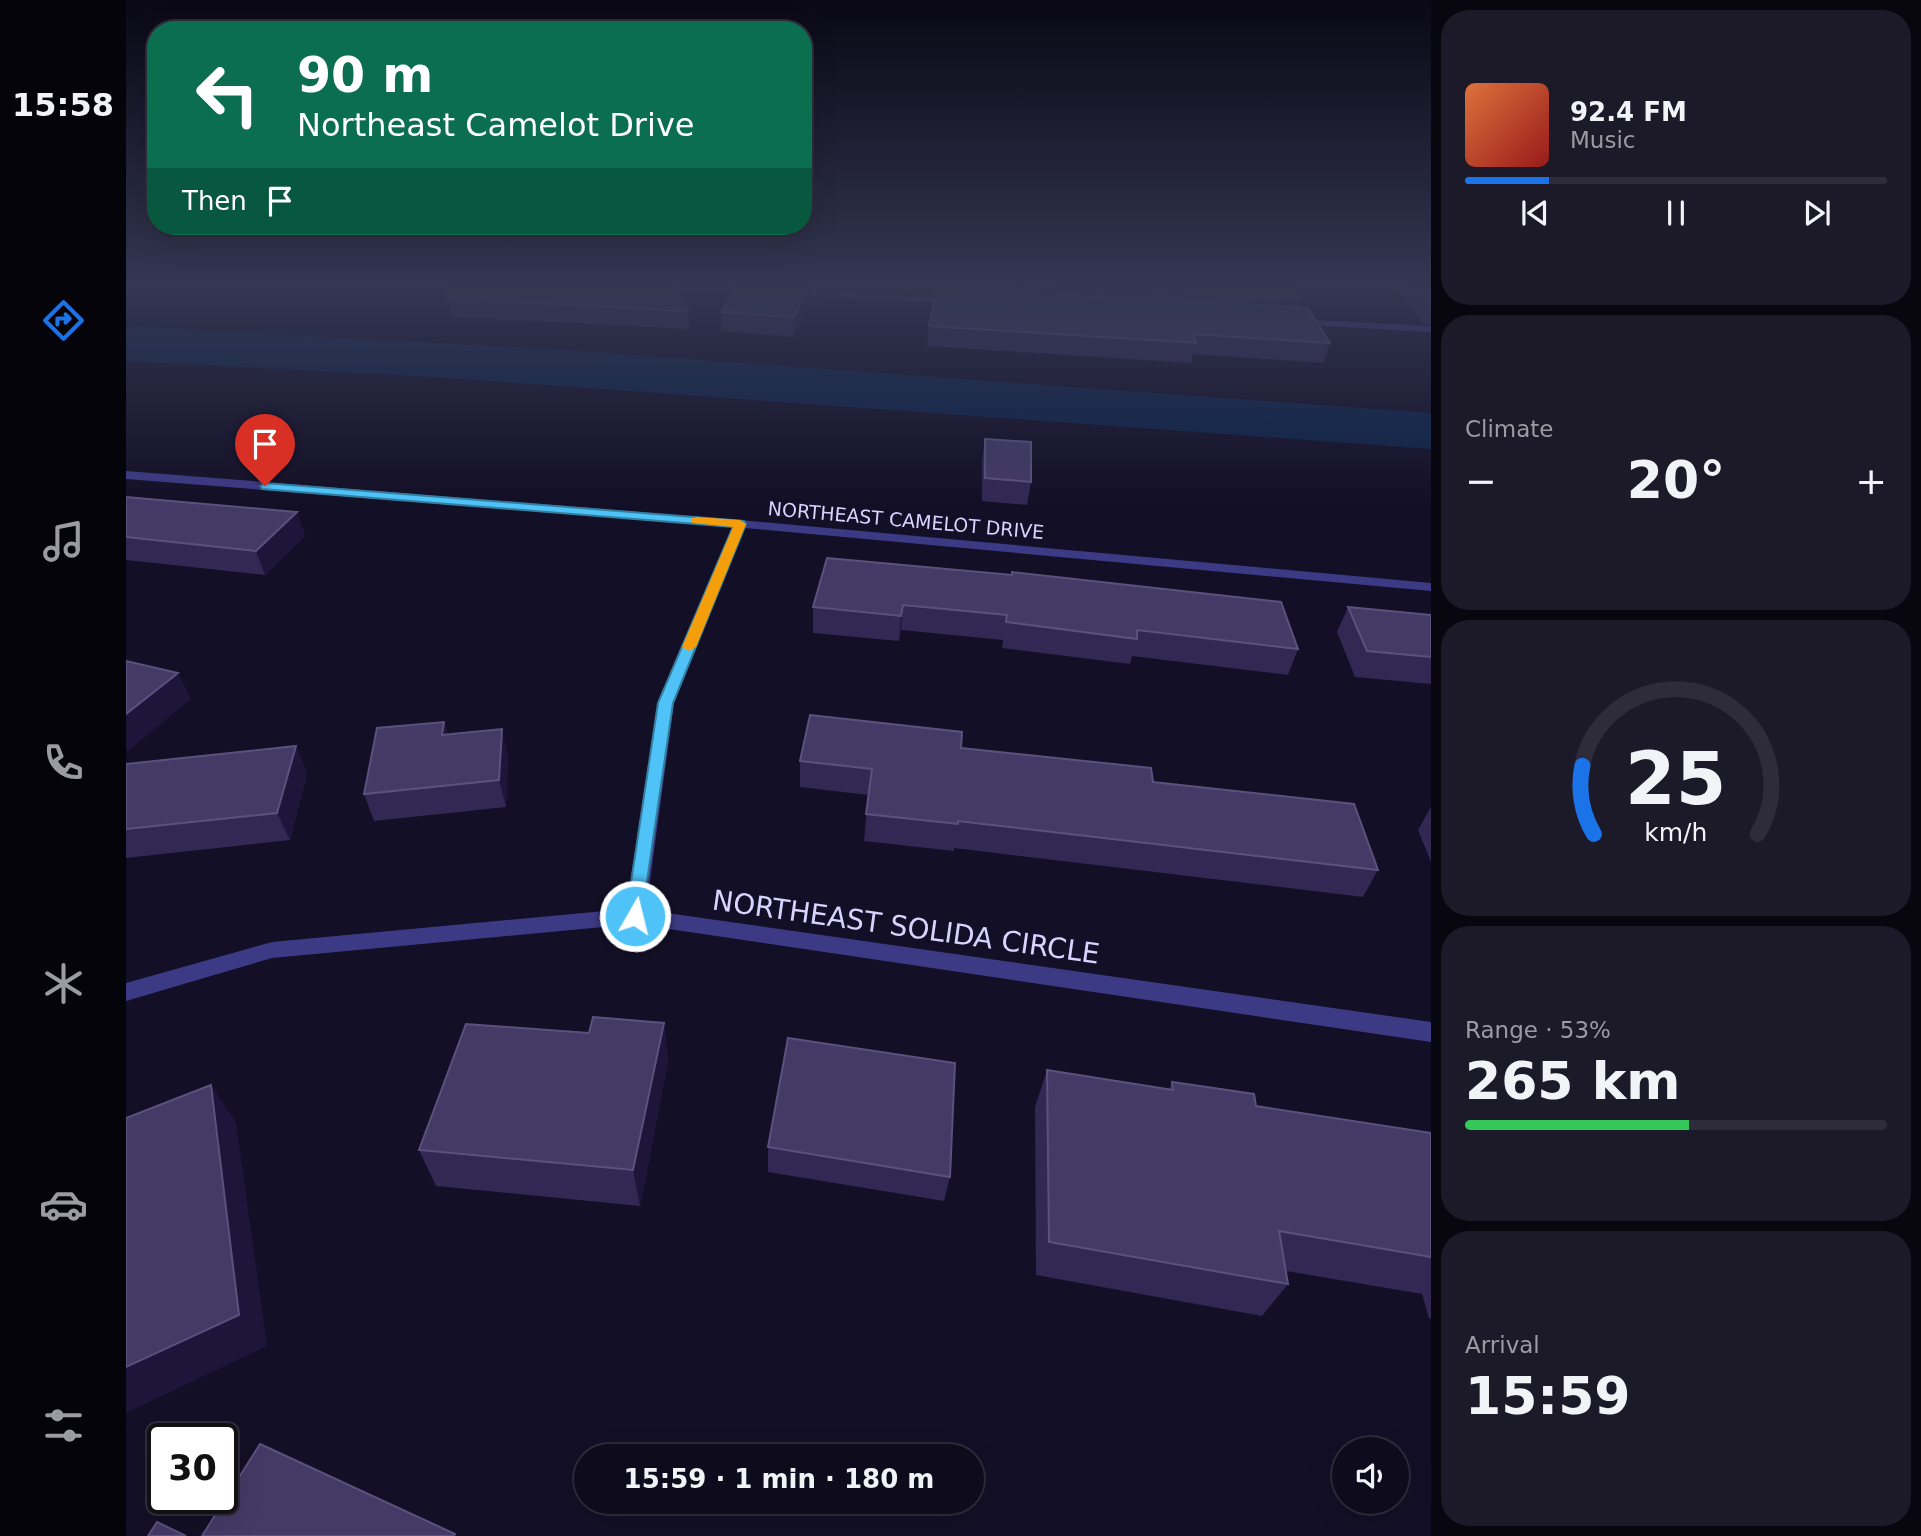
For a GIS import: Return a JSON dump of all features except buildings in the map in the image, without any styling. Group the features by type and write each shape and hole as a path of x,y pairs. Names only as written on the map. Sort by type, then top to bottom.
{"street":[{"name":"NORTHEAST CAMELOT DRIVE","path":"126,475 740,524 1431,587"},
{"path":"635,916 666,703 740,524"},
{"name":"NORTHEAST SOLIDA CIRCLE","path":"126,992 272,950 635,916 1431,1032"}],"water":[{"path":"126,358 671,358 1431,413 1431,449 434,377 126,361"}],"slow traffic":[{"path":"689,647 740,524 697,520"}],"route":[{"path":"265,486 740,524 666,703 635,916"}]}
